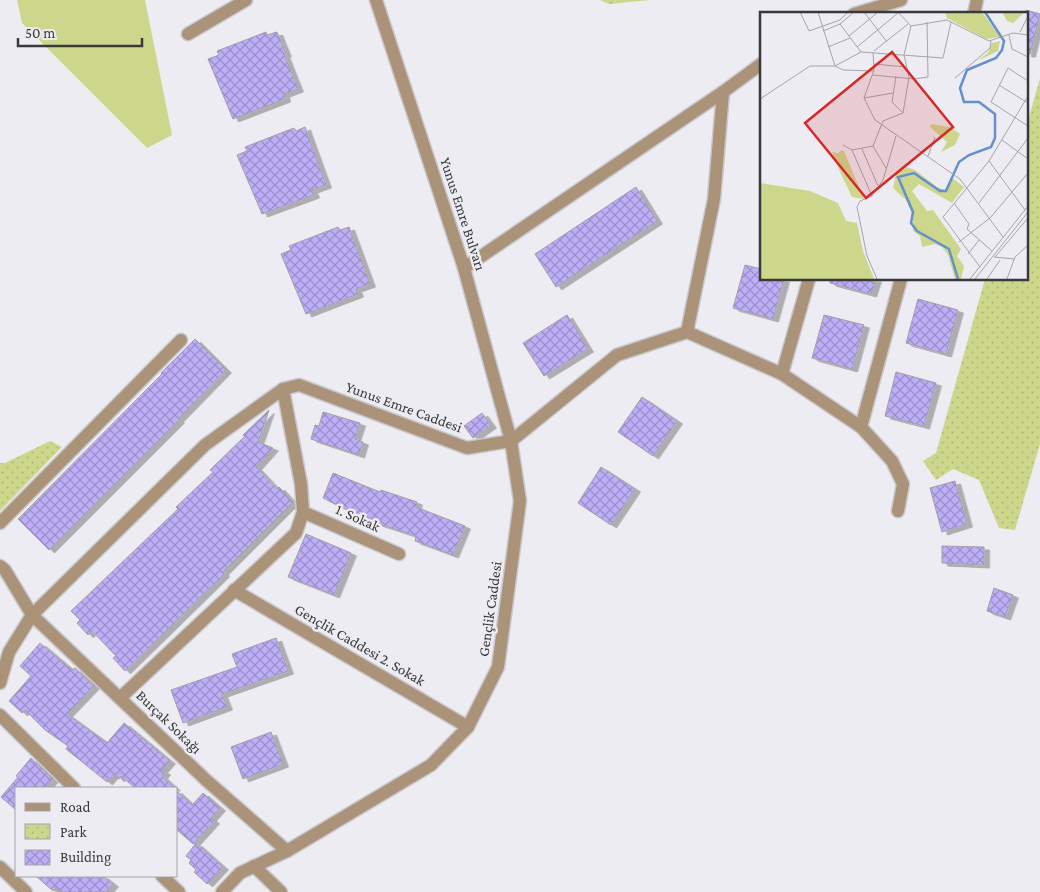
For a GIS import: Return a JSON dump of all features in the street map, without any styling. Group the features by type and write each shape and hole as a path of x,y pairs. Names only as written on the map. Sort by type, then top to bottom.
{"street":[{"path":"188,34 246,0"},
{"name":"Yunus Emre Bulvarı","path":"376,0 464,268 511,441"},
{"path":"866,12 884,9 901,0"},
{"path":"464,268 724,92 760,65"},
{"path":"724,92 714,199 687,332 782,374 861,427 892,461 903,484 898,511"},
{"path":"782,374 809,280"},
{"path":"861,427 901,280"},
{"name":"Yunus Emre Caddesi","path":"282,389 299,386 468,448 511,441 617,355 687,332"},
{"path":"0,523 181,340"},
{"path":"0,683 9,652 32,615 205,446 282,389 301,484 303,512 296,533 120,698"},
{"name":"Gençlik Caddesi","path":"222,892 240,873 287,851 431,765 468,728 498,667 520,500 511,441"},
{"name":"1. Sokak","path":"303,512 399,554"},
{"name":"Burçak Sokağı","path":"0,566 5,570 32,615 206,780 287,851"},
{"name":"Gençlik Caddesi 2. Sokak","path":"234,590 468,728"},
{"path":"0,715 73,787"},
{"path":"254,866 281,892"},
{"path":"0,868 26,892"},
{"path":"163,877 178,892"}],"green space":[{"path":"17,0 145,0 172,135 147,148 22,23"},
{"path":"600,0 650,0 609,4"},
{"path":"1040,78 1040,444 1015,530 999,528 979,480 953,469 936,480 923,461 936,453 985,280 1028,280 1028,121"},
{"path":"50,441 62,447 0,511 0,463 5,463"}],"building":[{"path":"1026,10 1040,14 1030,54 1028,54 1028,12"},
{"path":"266,32 267,35 277,32 298,89 284,94 285,99 233,119 208,59 219,55 217,51"},
{"path":"305,127 326,185 312,190 314,195 262,214 237,155 247,151 245,147 294,128 296,131"},
{"path":"636,187 657,221 556,287 535,254"},
{"path":"338,227 340,230 349,227 370,284 356,289 358,294 306,314 281,254 291,250 289,246"},
{"path":"745,265 760,269 760,280 784,280 773,319 733,308"},
{"path":"830,280 876,280 871,294 830,283"},
{"path":"918,299 958,310 946,354 906,343"},
{"path":"567,315 588,349 544,376 523,343"},
{"path":"824,315 864,325 852,369 812,358"},
{"path":"195,339 226,370 179,420 49,550 18,519"},
{"path":"896,372 936,383 924,426 885,416"},
{"path":"642,397 677,421 653,456 618,432"},
{"path":"269,410 258,442 273,448 256,467 277,489 279,487 293,502 223,572 224,574 125,671 113,658 116,656 92,631 88,635 77,623 80,620 71,611 178,509 176,507 213,472 210,470"},
{"path":"323,412 360,423 355,439 363,442 359,455 311,439 315,425 319,426"},
{"path":"482,413 491,425 473,438 464,426"},
{"path":"601,467 635,489 611,525 578,503"},
{"path":"333,473 380,492 381,490 417,502 416,507 465,526 453,555 415,541 416,536 370,521 323,498"},
{"path":"955,481 967,524 942,532 930,488"},
{"path":"306,534 351,553 334,595 288,577"},
{"path":"942,546 984,547 984,565 942,563"},
{"path":"994,588 1013,595 1005,617 987,611"},
{"path":"276,638 288,671 222,694 227,707 183,723 171,690 237,667 232,654"},
{"path":"40,643 72,670 75,668 94,686 67,714 107,743 124,723 170,761 162,770 165,772 162,776 174,787 134,787 121,776 119,779 114,774 107,782 66,749 68,746 45,730 25,710 22,713 9,701 31,676 20,666"},
{"path":"271,732 283,764 243,779 231,747"},
{"path":"31,758 53,779 46,787 15,787 15,809 1,797 18,777 16,776"},
{"path":"178,792 192,805 203,793 220,808 211,818 214,821 193,844 178,831"},
{"path":"196,843 223,867 207,884 194,872 196,870 189,863 191,860 186,856"},
{"path":"37,877 104,877 113,884 106,892 61,892 56,887 53,891"}]}
